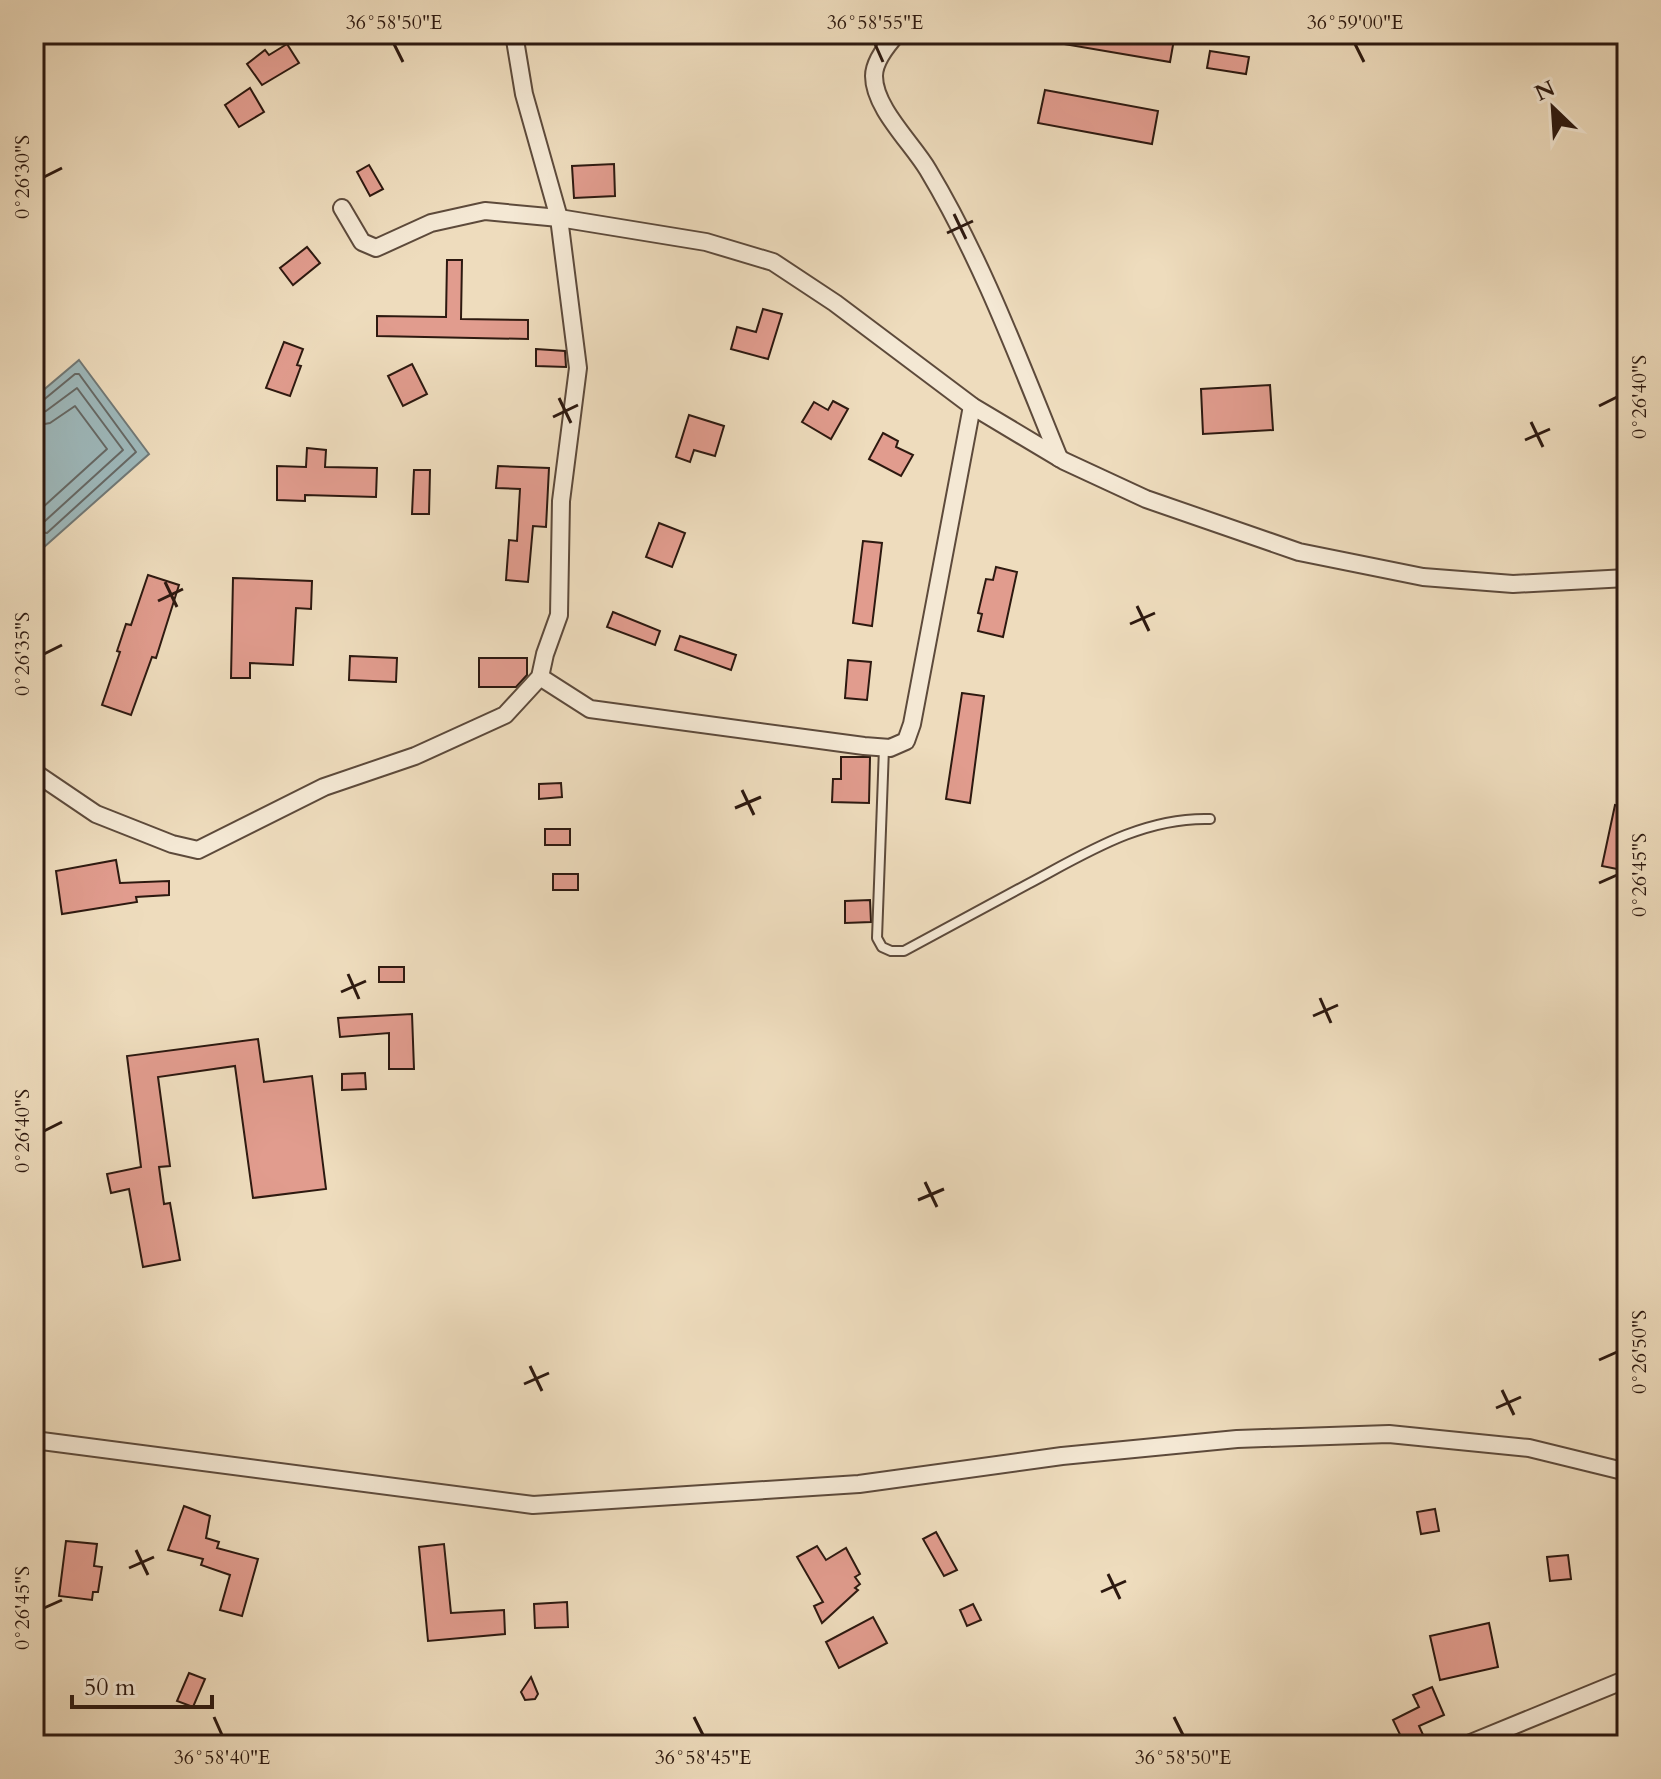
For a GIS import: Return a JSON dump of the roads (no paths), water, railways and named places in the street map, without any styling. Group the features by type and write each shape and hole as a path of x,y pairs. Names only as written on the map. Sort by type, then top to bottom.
{"street":[{"path":"34,772 96,814 172,844 198,850 324,787 415,756 505,715 540,677 559,615 561,501 578,368 559,218 524,94 514,34"},
{"path":"897,34 885,48 873,74 880,101 928,169 978,265 1059,458"},
{"path":"342,208 362,242 376,248 431,223 485,211 559,218 706,242 773,262 835,303 972,406 1059,458 1146,499 1299,552 1438,578 1513,584 1627,578"},
{"path":"540,677 590,709 884,748 906,741 912,724 972,406"},
{"path":"34,1440 533,1505 859,1484 1062,1456 1237,1439 1389,1434 1529,1448 1627,1472"},
{"path":"1466,1745 1627,1679"}],"lane":[{"path":"884,748 877,938 882,947 891,951 904,951 1080,856 1135,830 1184,819 1210,819"}],"water":[{"path":"79,360 149,454 43,548 34,535 34,398"}]}
